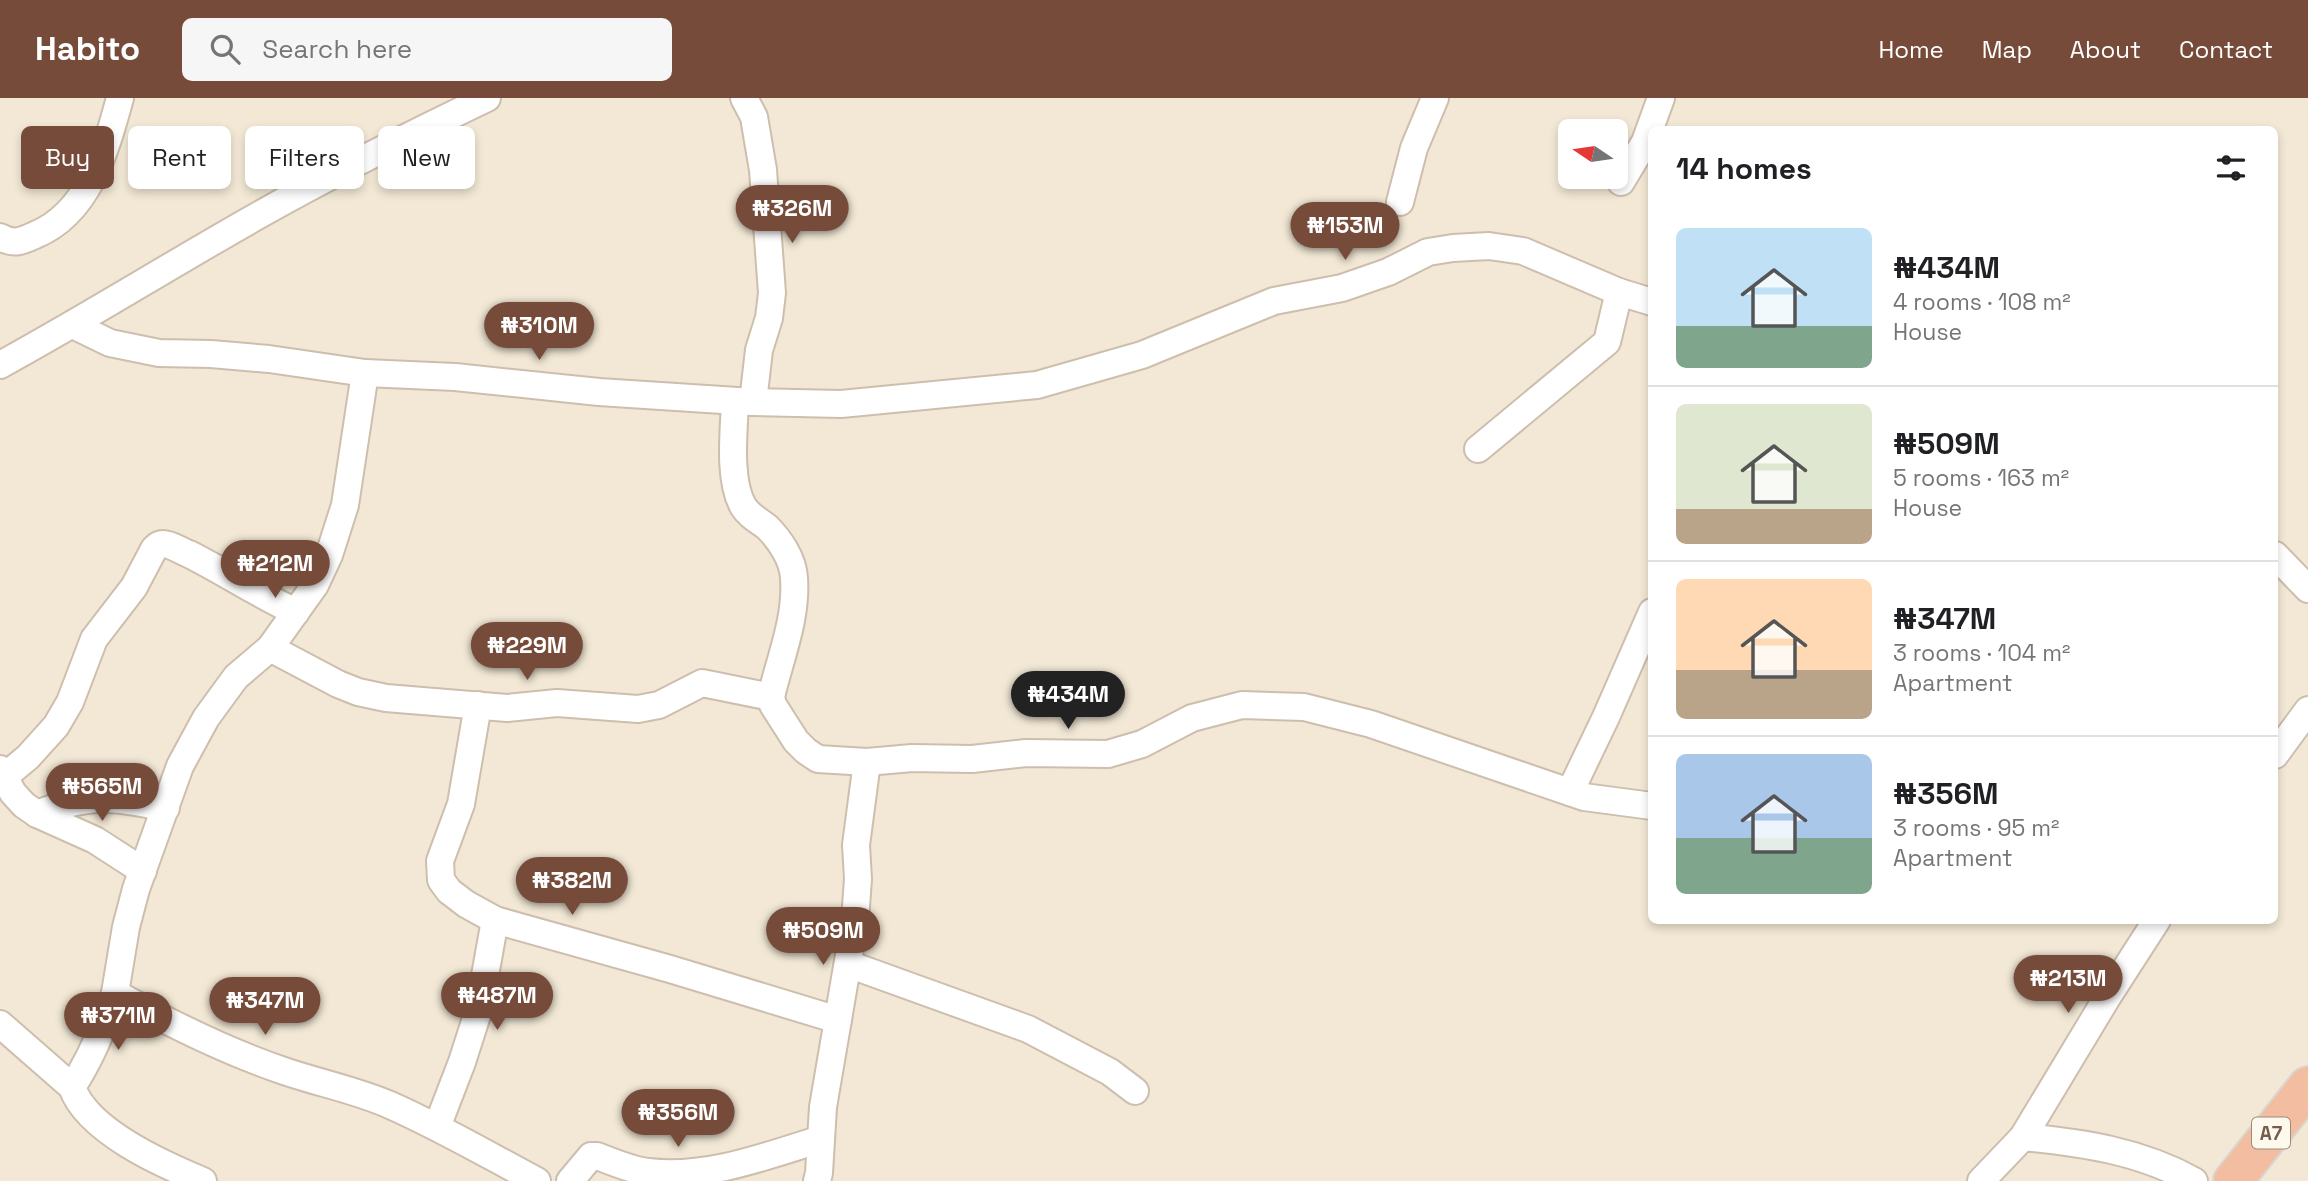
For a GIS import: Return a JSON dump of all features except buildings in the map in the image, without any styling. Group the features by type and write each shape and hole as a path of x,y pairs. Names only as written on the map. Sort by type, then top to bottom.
{"highway":[{"name":"A7","path":"2233,1181 2308,1086"},
{"name":"A7","path":"2253,1181 2308,1110"}],"street":[{"path":"0,237 15,243 23,240 45,231 74,207 89,184 100,158 120,98"},
{"path":"0,365 73,325 258,215 487,98"},
{"path":"744,98 754,117 763,170 772,293 769,318 744,402 733,457 737,493 749,515 766,527 785,549 794,576 792,622 771,698 796,741 806,751 818,759 867,762 912,758 972,759 1026,753 1108,754 1142,744 1192,718 1242,705 1304,707 1371,724 1584,797 1648,805"},
{"path":"1400,202 1413,148 1434,98"},
{"path":"1651,126 1661,98"},
{"path":"1628,170 1648,134"},
{"path":"73,325 110,343 159,353 269,359 365,373 455,377 599,392 744,402 841,404 1037,385 1142,355 1274,301 1342,288 1388,272 1428,252 1453,248 1489,246 1523,251 1619,292 1648,301"},
{"path":"1478,449 1607,342 1619,292"},
{"path":"72,1087 86,1066 103,1030 115,993 126,927 136,889 180,766 206,718 236,677 270,648 315,585 329,555 345,505 365,373"},
{"path":"143,871 95,840 37,814 24,805 2,773 28,757 56,726 69,702 94,639 134,587 158,545 164,544 199,559 267,599 296,612"},
{"path":"2278,558 2308,589"},
{"path":"1570,792 1648,621"},
{"path":"270,648 338,684 386,698 507,708 557,703 638,709 659,705 702,683 771,698"},
{"path":"478,705 461,804 440,861 441,880 449,891 495,920 838,1020"},
{"path":"2278,751 2308,710"},
{"path":"825,1179 821,1139 823,1107 855,920 858,879 856,845 867,762"},
{"path":"37,814 77,800 96,799 120,799 166,808"},
{"path":"437,1127 463,1062 480,1009 495,920"},
{"path":"1981,1181 2023,1137 2149,924"},
{"path":"848,964 1028,1029 1110,1072 1135,1091"},
{"path":"115,993 184,1030 283,1070 388,1104 537,1181"},
{"path":"0,1024 72,1087 76,1099 85,1110 115,1135 203,1181"},
{"path":"2023,1137 2065,1141 2124,1152 2194,1181"},
{"path":"570,1181 591,1156 647,1172 681,1173 711,1170 821,1139"}],"shaded area":[{"path":"0,98 2308,98 2308,1181 0,1181"}]}
